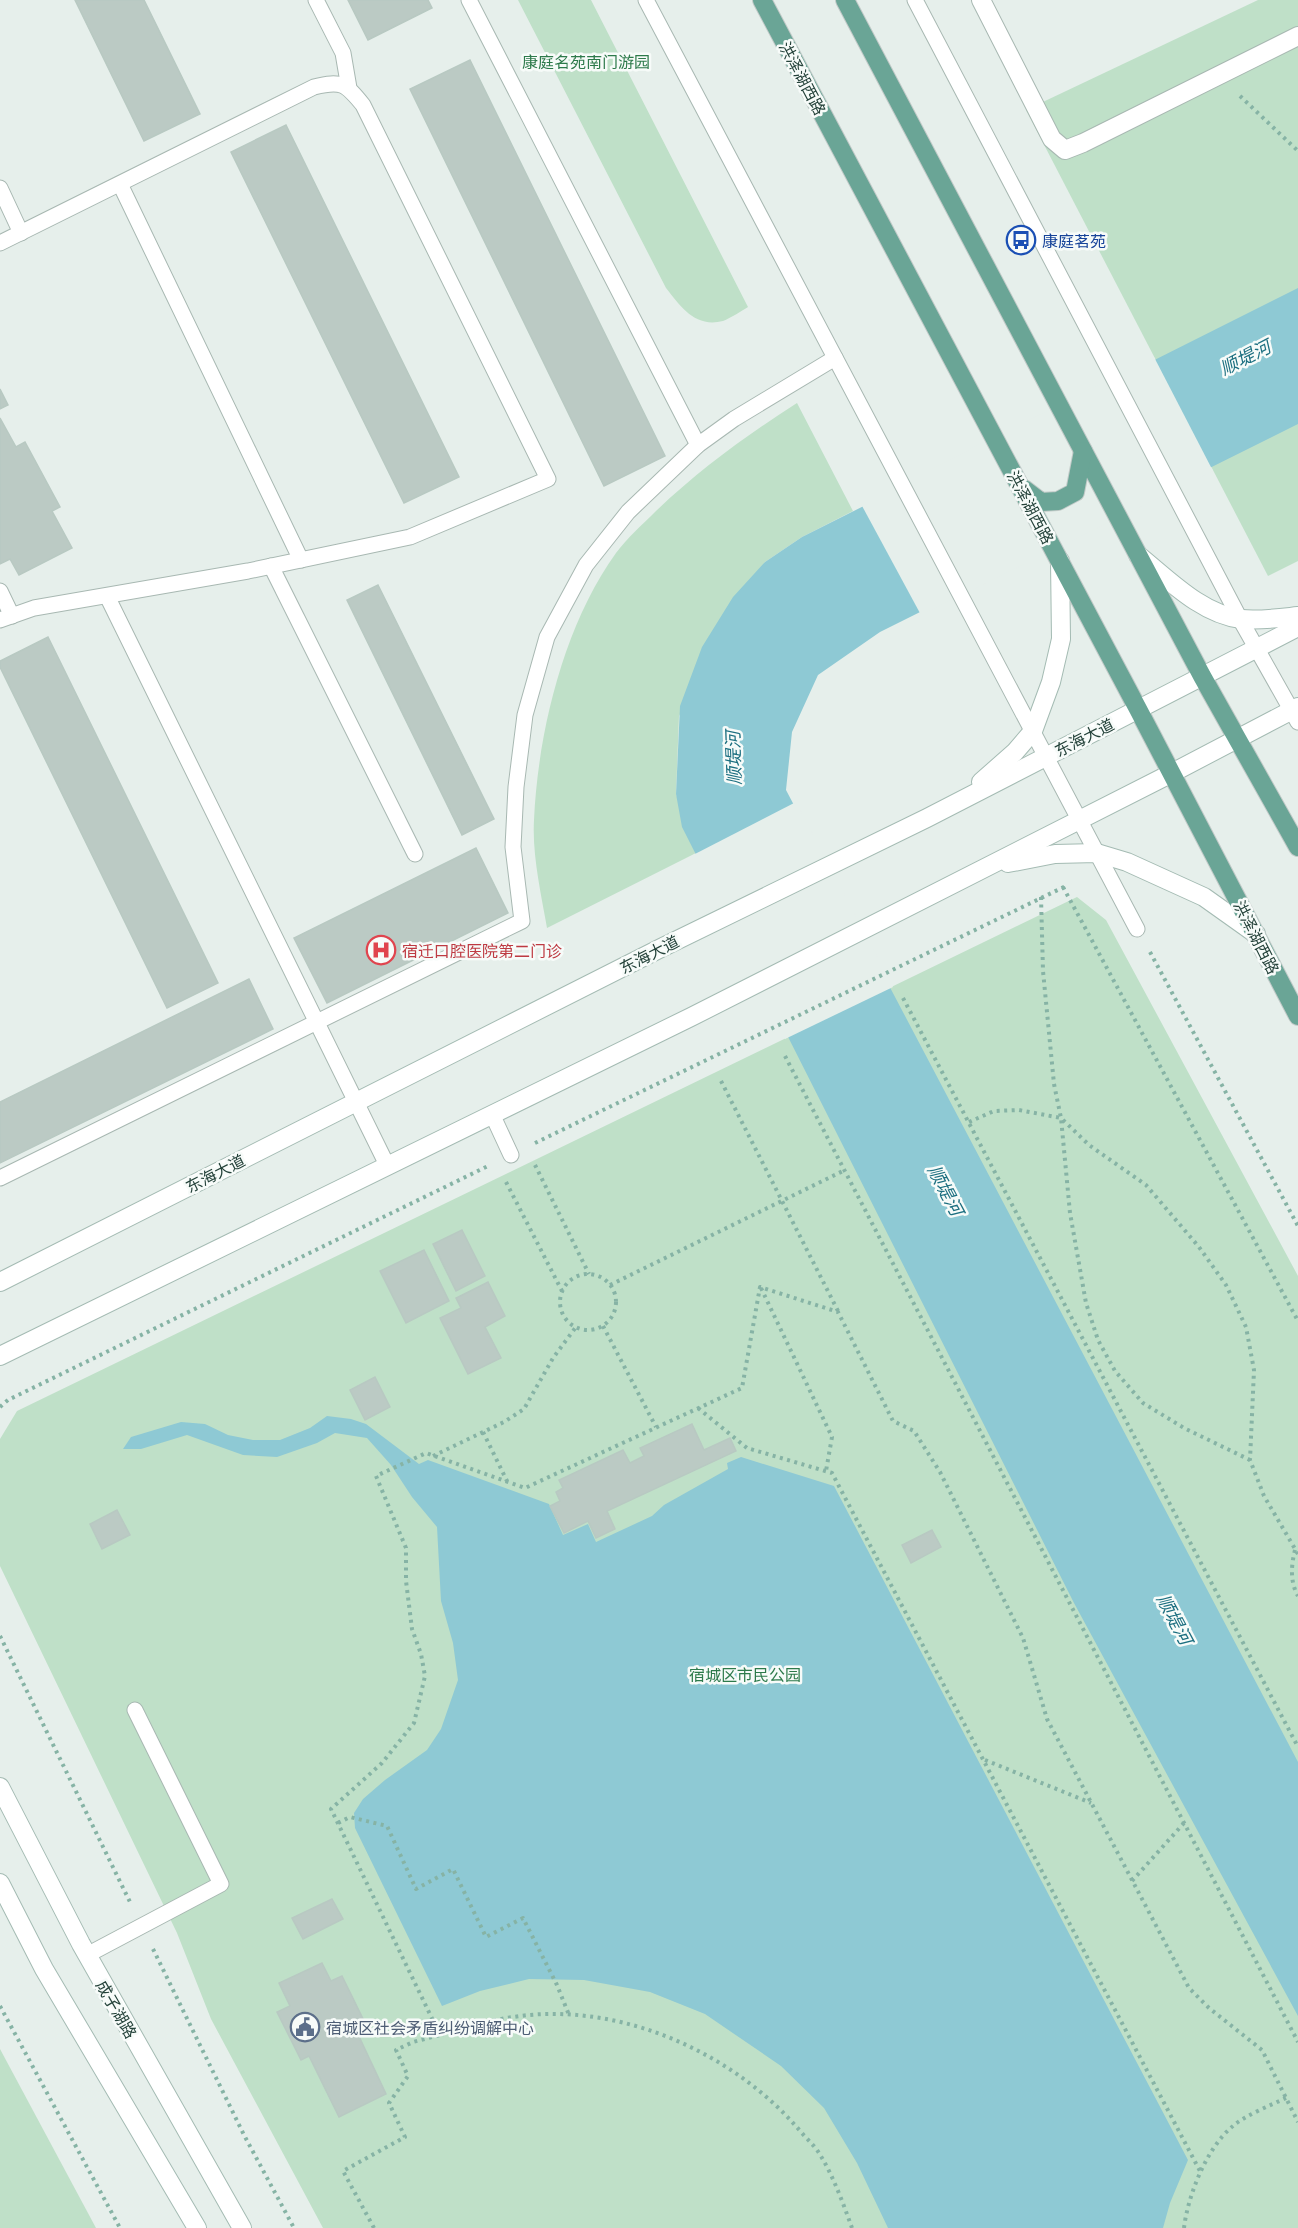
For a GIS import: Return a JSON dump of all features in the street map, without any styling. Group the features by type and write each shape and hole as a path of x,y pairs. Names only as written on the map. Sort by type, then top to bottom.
{"main road":[{"name":"洪泽湖西路","path":"762,0 1172,773 1298,1016"},
{"path":"845,0 1202,676 1298,847"},
{"path":"1020,486 1041,502 1058,501 1075,492 1083,451"}],"street":[{"path":"981,0 1052,139 1065,150 1298,36"},
{"path":"1138,555 1188,596 1217,612 1240,619 1275,619 1298,616"},
{"path":"962,800 1015,752 1033,731 1051,682 1061,639 1060,561"},
{"name":"东海大道","path":"0,1282 661,948 927,818 1298,627"},
{"path":"0,1356 691,1017 1172,773 1236,738 1296,713"},
{"path":"986,867 1055,854 1096,853 1127,862 1204,897 1256,934"},
{"name":"成子湖路","path":"0,1786 87,1955 242,2228"},
{"path":"0,1882 45,1968 197,2228"}],"lane":[{"path":"0,591 6,618 34,608 301,560 410,537 548,479 363,105 349,88 342,53 316,0"},
{"path":"469,0 698,446"},
{"path":"646,0 1137,929"},
{"path":"915,0 1240,619 1296,713"},
{"path":"0,243 314,87 334,82 349,88"},
{"path":"120,184 301,560"},
{"path":"0,188 21,233"},
{"path":"0,1178 522,921 513,847 516,787 525,716 547,638 586,565 628,513 698,446 734,419 835,358"},
{"path":"271,566 416,854"},
{"path":"107,596 387,1166"},
{"path":"492,1114 512,1155"},
{"path":"87,1955 221,1884 135,1710"}],"path":[{"path":"1219,75 1298,151"},
{"path":"0,1407 19,1395 1070,884"},
{"path":"1063,887 1298,1321"},
{"path":"1041,897 1043,971 1053,1084 1061,1118 1070,1214 1086,1303 1098,1340 1115,1371 1143,1403 1184,1428 1250,1460"},
{"path":"1137,929 1298,1226"},
{"path":"903,998 1298,1747"},
{"path":"785,1056 1298,2042"},
{"path":"721,1081 893,1421 914,1431 940,1472 1023,1638 1047,1719 1189,1988 1209,2008 1262,2050 1298,2122"},
{"path":"969,1122 994,1111 1019,1110 1061,1118 1089,1144 1146,1185 1199,1247 1227,1285 1246,1327 1254,1370 1250,1460 1264,1496 1296,1552 1291,1567 1294,1590 1298,1596"},
{"path":"526,1148 590,1275"},
{"path":"496,1162 562,1292 563,1314 576,1328 594,1329 603,1326 615,1311 614,1293 603,1279 590,1275 578,1276 570,1281 562,1292"},
{"path":"610,1285 845,1170"},
{"path":"760,1287 838,1312"},
{"path":"440,2035 331,1809 382,1763 414,1723 425,1676 421,1654 412,1629 406,1581 406,1548 376,1476 426,1453 525,1488 742,1388 760,1287"},
{"path":"760,1287 832,1437 826,1471"},
{"path":"603,1326 656,1427"},
{"path":"433,1456 524,1409 553,1358 576,1328"},
{"path":"698,1408 747,1448 832,1473 1201,2173"},
{"path":"483,1432 507,1482"},
{"path":"0,1636 244,2135 294,2228"},
{"path":"985,1760 1092,1804"},
{"path":"338,1823 350,1817 387,1826 416,1889 453,1869 486,1937 523,1918 557,1985 569,2015"},
{"path":"1132,1881 1184,1822"},
{"path":"0,2006 120,2228"},
{"path":"374,2228 343,2170 405,2137 388,2103 408,2076 396,2050 412,2042 482,2022 530,2015 569,2015 610,2020 663,2035 702,2053 751,2083 785,2113 819,2152 843,2202 852,2228"},
{"path":"1184,2228 1185,2215 1206,2158 1233,2125 1286,2098"}],"green space":[{"name":"康庭名苑南门游园","path":"518,0 591,0 748,307 723,321 704,321 683,309 666,288"},
{"path":"1258,0 1298,0 1298,561 1268,576 1026,110"},
{"path":"797,403 853,511 802,537 765,562 679,716 676,794 696,853 547,928 534,847 537,786 541,751 557,680 582,613 616,553 641,526 707,467"},
{"name":"宿城区市民公园","path":"1077,897 1106,920 1298,1276 1298,2228 323,2228 211,2019 177,1933 0,1566 0,1439 17,1411"},
{"path":"0,2049 96,2228 0,2228"}],"water":[{"name":"顺堤河","path":"1298,288 1298,424 880,632 818,675 792,732 786,790 1298,1762 1298,2016 1074,1603 682,827 676,794 680,706 702,647 733,597 765,562 802,537"},
{"path":"327,1416 351,1419 366,1424 419,1464 428,1460 549,1504 563,1535 588,1524 596,1542 652,1516 664,1505 728,1469 727,1463 741,1457 834,1486 1188,2160 1170,2203 1163,2228 888,2228 857,2163 824,2108 781,2066 705,2014 650,1992 584,1980 529,1979 480,1991 442,2006 355,1828 354,1813 363,1799 385,1780 427,1750 441,1729 458,1680 453,1643 441,1601 437,1527 412,1497 391,1465 367,1438 335,1433 317,1443 277,1457 243,1455 187,1435 141,1449 123,1449 131,1437 181,1422 205,1424 228,1435 253,1440 280,1440 310,1428"}],"pier":[{"path":"1154,357 1213,471 921,615 861,504"},
{"path":"796,802 893,987 785,1039 693,855"}],"building":[{"path":"75,0 144,0 200,114 144,141"},
{"path":"348,0 428,0 432,8 368,40"},
{"path":"470,60 665,456 604,486 410,89"},
{"path":"286,125 459,477 404,503 231,152"},
{"path":"0,389 8,405 0,409"},
{"path":"0,418 16,447 25,442 60,507 52,511 72,548 19,575 10,559 0,564"},
{"path":"378,585 494,819 462,835 347,600"},
{"path":"48,637 218,983 167,1008 0,667 0,661"},
{"path":"476,848 508,913 327,1003 294,938"},
{"path":"249,979 273,1029 0,1163 0,1102"},
{"path":"462,1230 485,1276 456,1291 433,1244"},
{"path":"424,1250 449,1301 406,1323 380,1271"},
{"path":"488,1282 505,1316 485,1327 501,1358 468,1374 440,1318 461,1308 456,1298"},
{"path":"375,1377 390,1407 365,1420 350,1390"},
{"path":"692,1424 704,1450 730,1438 736,1451 607,1511 615,1529 596,1538 588,1521 564,1533 550,1506 560,1501 556,1492 563,1488 559,1480 623,1450 630,1463 644,1456 640,1448"},
{"path":"117,1510 130,1535 102,1549 90,1524"},
{"path":"932,1530 941,1547 911,1563 902,1545"},
{"path":"332,1899 343,1919 303,1939 292,1918"},
{"path":"322,1963 331,1981 342,1976 366,2025 356,2030 386,2094 339,2117 309,2056 301,2060 277,2012 290,2006 279,1983"}],"place":[{"name":"康庭茗苑","path":"1021,240"},
{"name":"宿迁口腔医院第二门诊","path":"381,950"},
{"name":"宿城区社会矛盾纠纷调解中心","path":"305,2027"}]}
